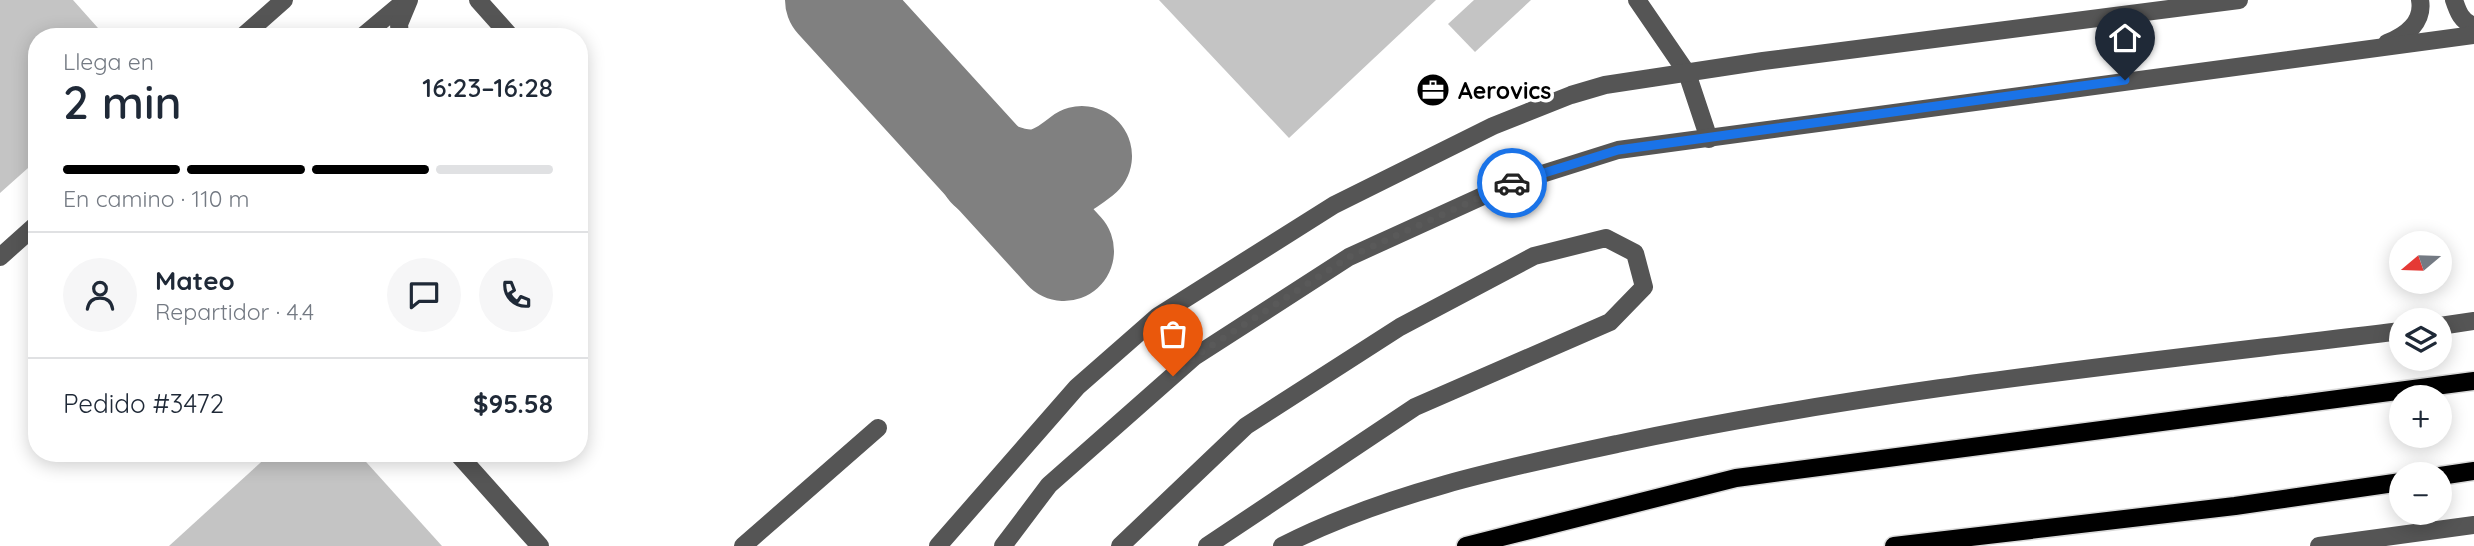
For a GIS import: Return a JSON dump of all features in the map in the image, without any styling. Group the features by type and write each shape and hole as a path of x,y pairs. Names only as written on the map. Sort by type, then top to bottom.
{"main road":[{"path":"1466,546 1736,478 2474,381"},
{"path":"2452,474 2474,471"},
{"path":"1894,546 2235,506 2389,484"}],"street":[{"path":"252,28 284,0"},
{"path":"373,28 407,0"},
{"path":"399,28 407,0"},
{"path":"478,0 503,28"},
{"path":"1637,0 1687,73 1709,139"},
{"path":"938,546 1077,387 1158,316 1334,205 1493,126 1571,95 1605,85 2239,0"},
{"path":"2374,48 2395,40 2415,26 2420,16 2420,0"},
{"path":"2454,0 2458,13 2474,26"},
{"path":"1003,546 1049,485 1194,357 1349,257 1507,185 1594,156 1808,122 2474,35"},
{"path":"0,257 28,231"},
{"path":"1120,546 1246,426 1401,327 1534,256 1606,238 1635,253 1644,287 1610,322 1415,407 1207,546"},
{"path":"2452,324 2474,321"},
{"path":"1282,546 1318,528 1487,471 1727,420 2021,378 2389,332"},
{"path":"743,546 878,428"},
{"path":"465,462 540,546"},
{"path":"2319,546 2474,525"}],"building":[{"path":"0,0 73,0 98,28 28,28 28,168 0,193"},
{"path":"1159,0 1436,0 1289,138"},
{"path":"1474,0 1531,0 1475,52 1448,24"},
{"path":"261,462 366,462 442,546 169,546"}],"taxiway":[{"path":"835,0 1064,251"},
{"path":"988,169 1016,178 1038,179 1058,172 1082,156"}],"way so far":[{"path":"1173,376 1194,357 1349,257 1512,183"}],"place":[{"name":"Aerovics","path":"1433,90"}],"route":[{"path":"1512,183 1618,150 2125,80"}]}
